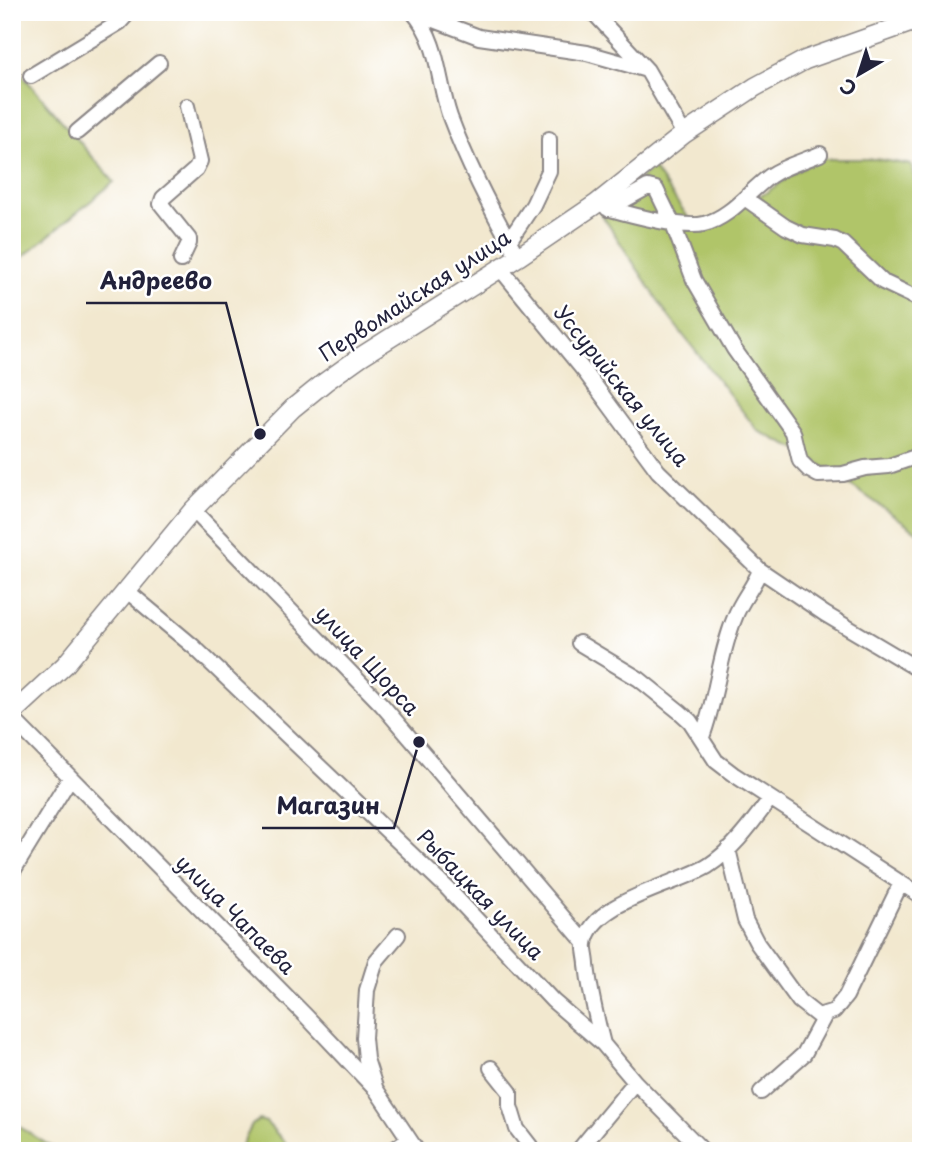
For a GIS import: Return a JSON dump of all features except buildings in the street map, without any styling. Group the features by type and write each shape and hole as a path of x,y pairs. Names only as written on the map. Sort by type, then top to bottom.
{"main road":[{"name":"Первомайская улица","path":"12,716 65,665 193,510 293,408 325,382 360,356 499,267 513,249 602,206 684,134 780,72 805,60 921,19"}],"street":[{"path":"31,76 121,22 129,12"},
{"path":"414,12 478,37 587,53 648,70"},
{"path":"414,12 432,39 450,116 475,176 513,249"},
{"path":"593,12 648,70 684,134"},
{"path":"77,132 159,63"},
{"path":"181,260 189,239 160,204 200,162 187,106"},
{"path":"513,249 549,171 549,139"},
{"path":"602,206 673,222 704,224 719,218 746,199 771,176 820,154"},
{"path":"602,206 648,187 656,189 673,222 694,280 734,349 793,432 800,461 809,470 818,475 843,474 865,468 889,466 921,455"},
{"path":"746,199 786,228 803,235 835,240 843,244 883,282 921,300"},
{"name":"Уссурийская улица","path":"499,267 584,372 658,471 760,570 825,614 921,671"},
{"name":"улица Щорса","path":"193,510 382,705 585,943"},
{"path":"702,737 713,710 721,664 735,616 755,584 760,570"},
{"name":"Рыбацкая улица","path":"127,590 194,647 447,888 553,1001 603,1044 635,1082 703,1151"},
{"path":"579,643 639,679 690,721 716,761 921,896"},
{"name":"улица Чапаева","path":"12,716 377,1091 413,1145"},
{"path":"13,871 70,778"},
{"path":"603,1044 592,1003 585,943 596,923 619,904 688,877 709,865 745,832 770,799"},
{"path":"729,849 745,920 757,943 799,1001 818,1016 834,1011 846,996 901,883"},
{"path":"377,1091 366,1059 364,1038 367,990 376,961 398,935"},
{"path":"761,1092 804,1054 825,1015"},
{"path":"491,1068 510,1092 510,1105 517,1129 534,1151"},
{"path":"578,1151 635,1082"},
{"path":"392,1151 413,1145"}],"green space":[{"path":"12,63 114,182 12,266"},
{"path":"815,159 876,159 911,165 921,200 921,534 806,454 758,431 669,317 600,212 653,168 692,223 715,219 764,194"},
{"path":"259,1120 266,1122 293,1151 239,1151 252,1125"},
{"path":"12,1122 58,1151 12,1151"}],"place":[{"name":"Андреево","path":"260,434"},
{"name":"Магазин","path":"419,742"}]}
